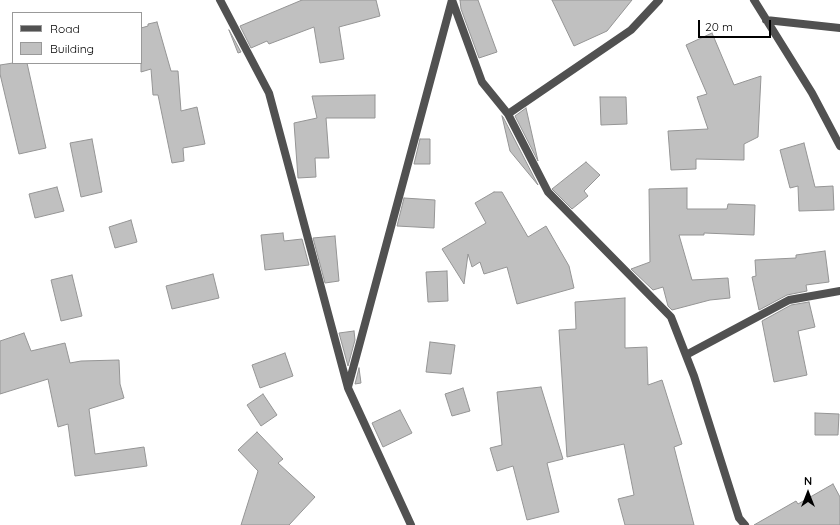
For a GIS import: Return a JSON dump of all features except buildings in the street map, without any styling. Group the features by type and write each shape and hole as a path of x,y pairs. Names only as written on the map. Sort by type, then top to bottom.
{"street":[{"path":"220,0 268,93 348,388 410,525"},
{"path":"348,388 452,0"},
{"path":"452,0 482,82 508,114 548,192 672,317 686,355 739,518 745,525"},
{"path":"508,114 631,30 659,0"},
{"path":"754,0 812,93 840,146"},
{"path":"766,20 840,28"},
{"path":"686,355 789,300 840,291"}]}
